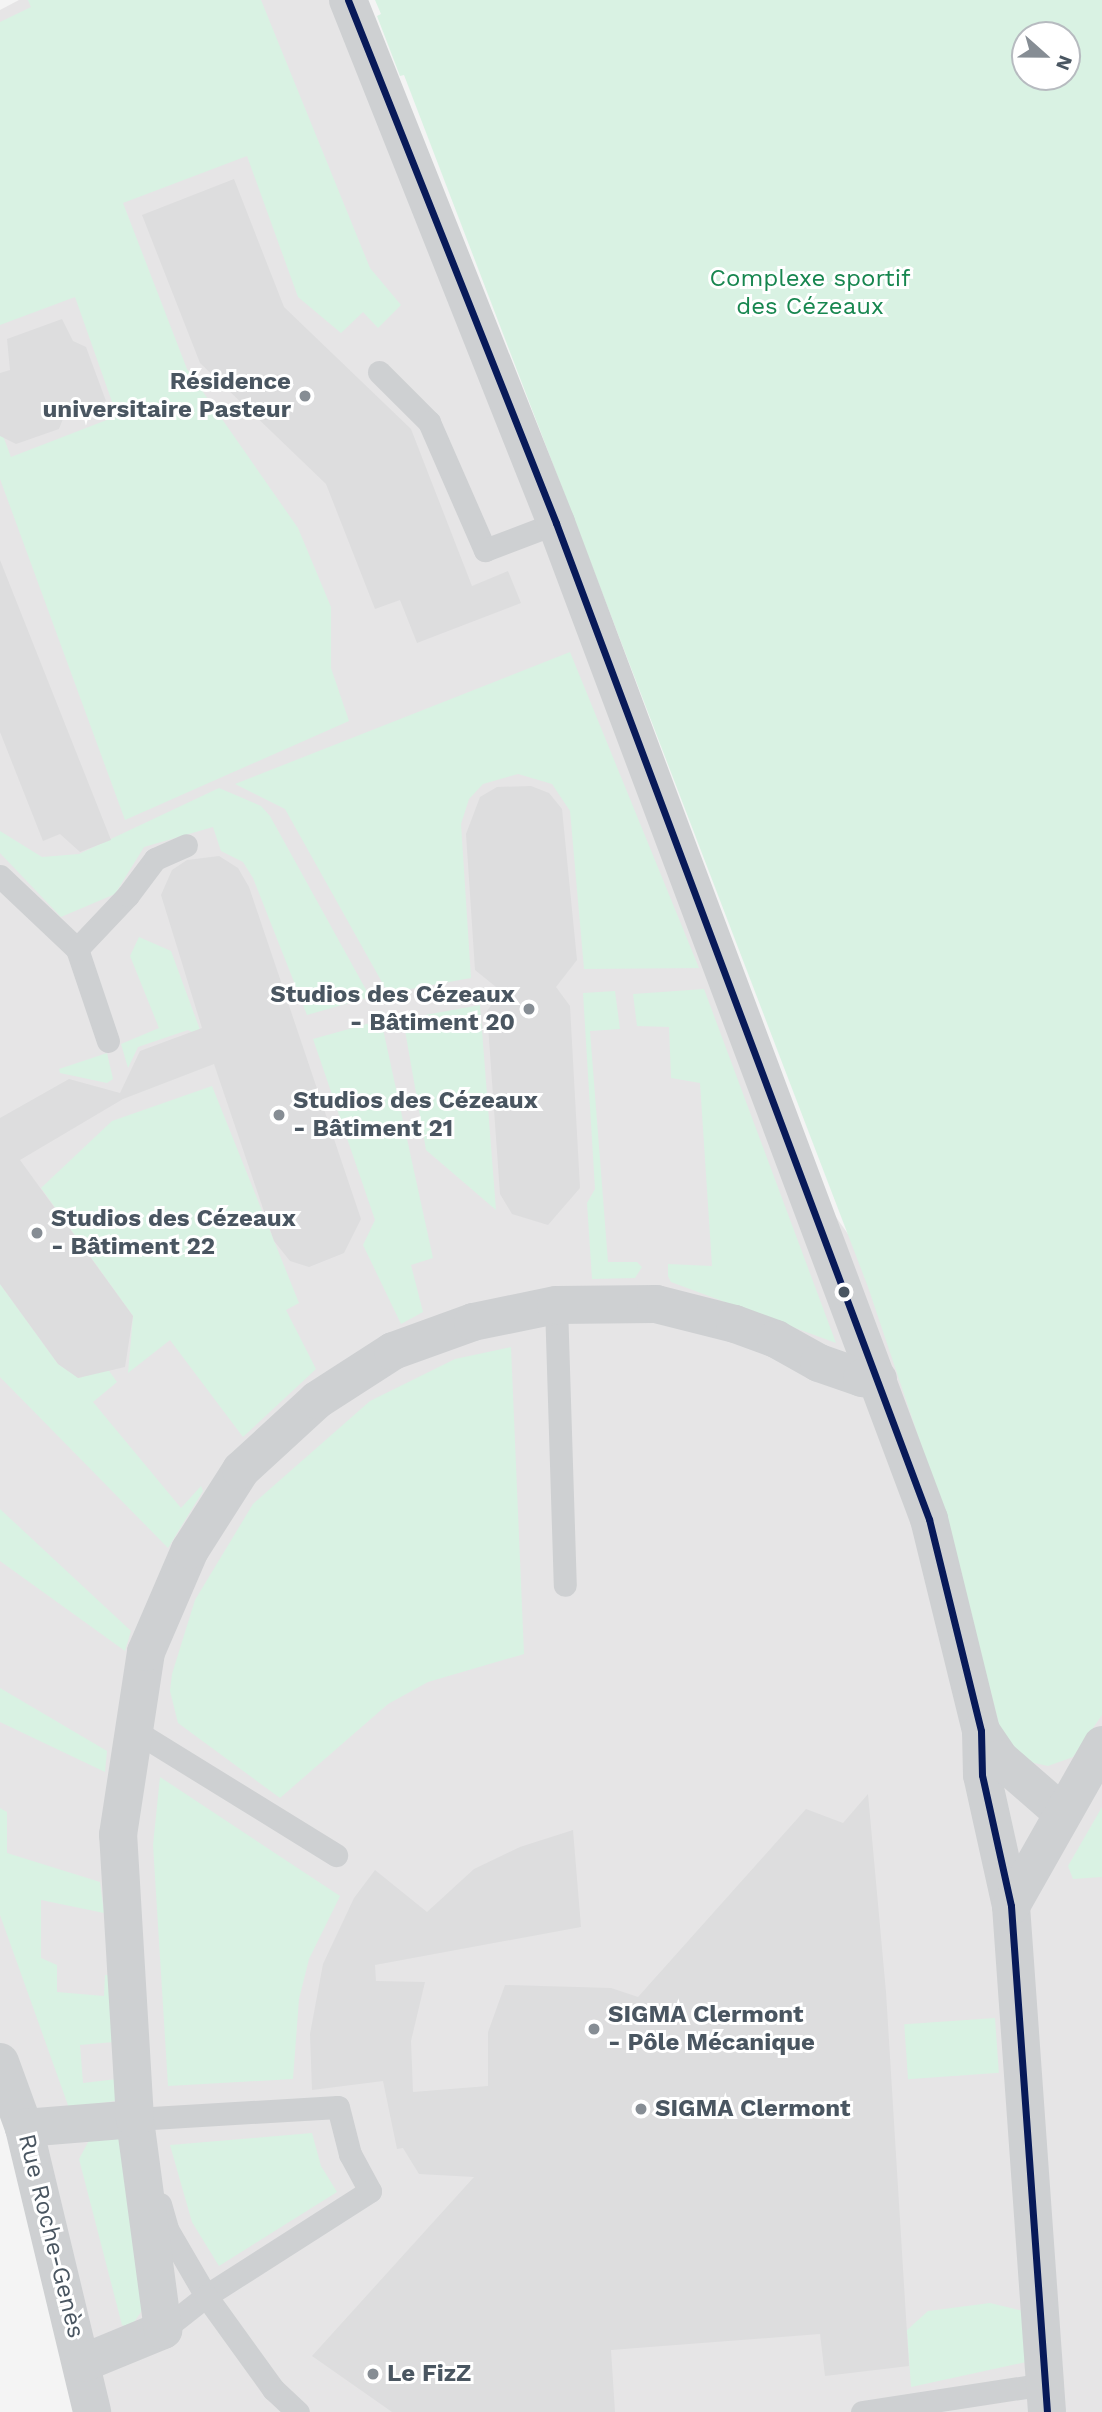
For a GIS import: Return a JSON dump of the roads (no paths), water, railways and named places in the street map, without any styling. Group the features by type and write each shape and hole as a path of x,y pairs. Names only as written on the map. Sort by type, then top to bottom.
{"street":[{"path":"348,0 556,523 929,1519 981,1731 982,1775 1012,1906 1046,2398"},
{"path":"83,2363 163,2330 135,2119 118,1835 131,1729 146,1652 190,1550 241,1470 317,1400 393,1351 473,1322 556,1305 656,1304 735,1324 776,1339 819,1363 862,1378 878,1378"},
{"path":"981,1731 1000,1759 1061,1812"},
{"path":"1012,1906 1061,1812 1102,1745"},
{"name":"Rue Roche-Genès","path":"0,2062 24,2128 83,2363 92,2412"},
{"path":"24,2128 135,2119"}],"lane":[{"path":"379,372 429,422 485,550 556,523"},
{"path":"77,949 128,895 155,859 186,845"},
{"path":"0,876 77,949 108,1041"},
{"path":"556,1305 565,1585"},
{"path":"131,1729 336,1855"},
{"path":"163,2330 206,2296 370,2191 350,2154 338,2107 135,2119 167,2229 206,2296 272,2389 298,2412"},
{"path":"862,2412 1046,2398"}],"place":[{"name":"Résidence universitaire Pasteur","path":"305,396"},
{"name":"Studios des Cézeaux - Bâtiment 20","path":"529,1009"},
{"name":"Studios des Cézeaux - Bâtiment 21","path":"279,1115"},
{"name":"Studios des Cézeaux - Bâtiment 22","path":"37,1233"},
{"name":"SIGMA Clermont - Pôle Mécanique","path":"594,2029"},
{"name":"SIGMA Clermont","path":"641,2109"},
{"name":"Le FizZ","path":"373,2374"}],"park label":[{"name":"Complexe sportif des Cézeaux","path":"810,293"}]}
